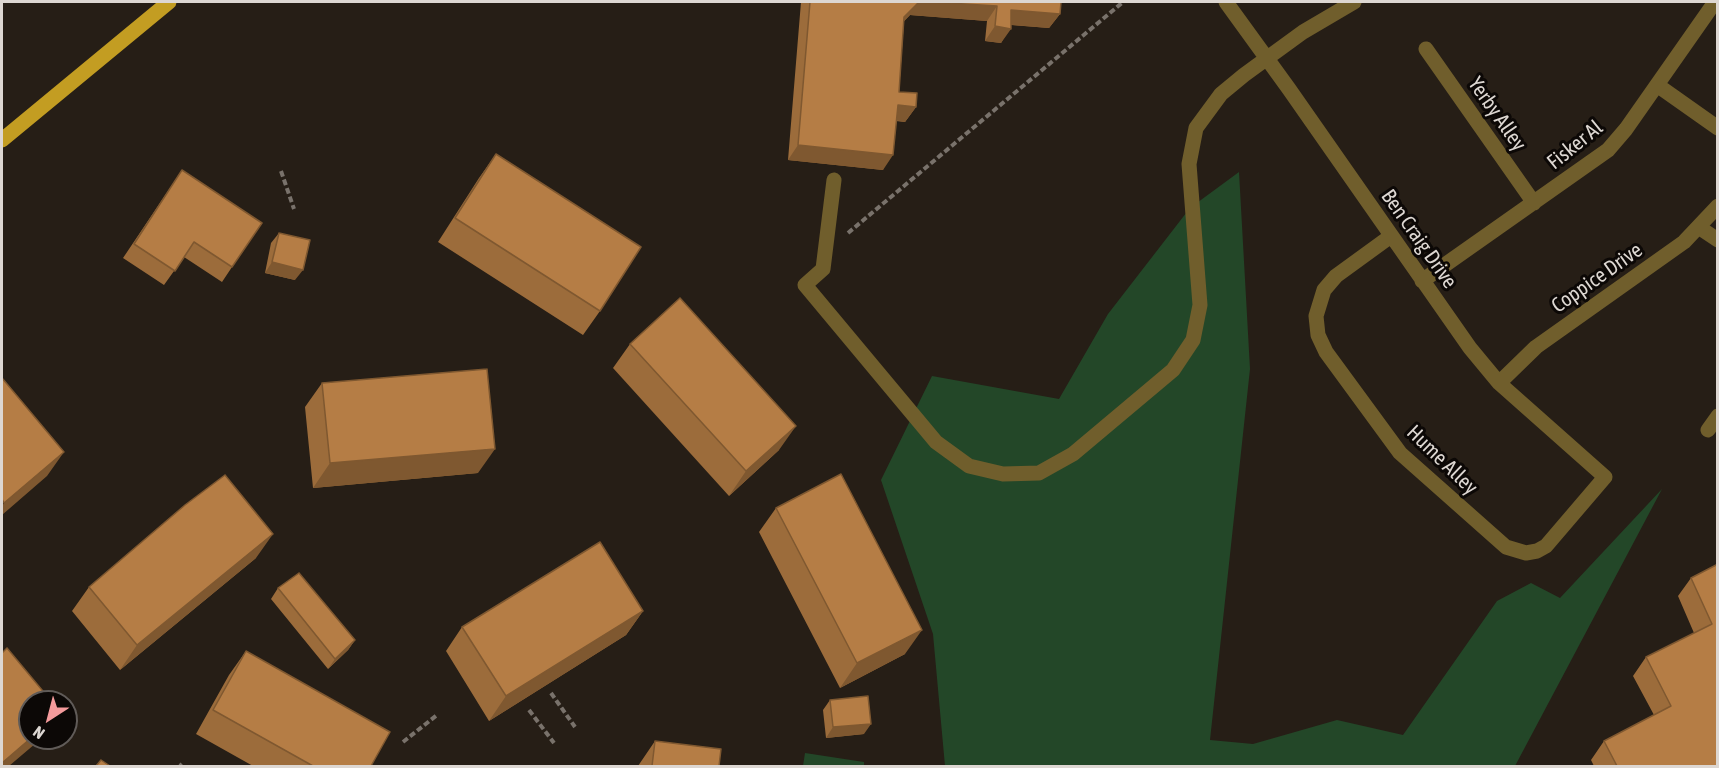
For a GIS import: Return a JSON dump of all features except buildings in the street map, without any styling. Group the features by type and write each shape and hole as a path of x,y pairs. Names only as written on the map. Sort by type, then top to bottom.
{"main road":[{"path":"2,140 169,2"}],"street":[{"name":"Ben Craig Drive","path":"1226,2 1470,348 1499,383 1605,477"},
{"path":"834,180 823,269 805,285 936,442 969,466 1003,474 1039,473 1073,454 1173,370 1193,340 1200,305 1189,164 1196,128 1221,93 1267,58 1354,2"},
{"name":"Fisker Al","path":"1422,281 1608,150 1626,129 1715,2"},
{"name":"Yerby Alley","path":"1426,50 1534,202"},
{"path":"1657,84 1718,128"},
{"name":"Coppice Drive","path":"1499,383 1531,351 1684,242 1700,228 1718,206"},
{"path":"1700,228 1718,240"},
{"name":"Hume Alley","path":"1391,236 1336,276 1324,290 1316,316 1318,335 1326,352 1400,453 1506,547 1526,553 1546,546 1605,477"},
{"path":"1708,430 1718,416"}],"path":[{"path":"828,237 848,234 1123,2"},
{"path":"281,171 294,209"},
{"path":"551,693 575,727"},
{"path":"529,710 554,743"},
{"path":"403,742 437,715"}],"green space":[{"path":"1239,172 1250,369 1210,740 1253,744 1337,720 1403,735 1497,601 1531,583 1560,598 1662,489 1515,766 945,766 933,634 881,480 932,376 1059,399 1108,314 1190,208"},
{"path":"805,753 864,762 864,766 803,766"}]}
